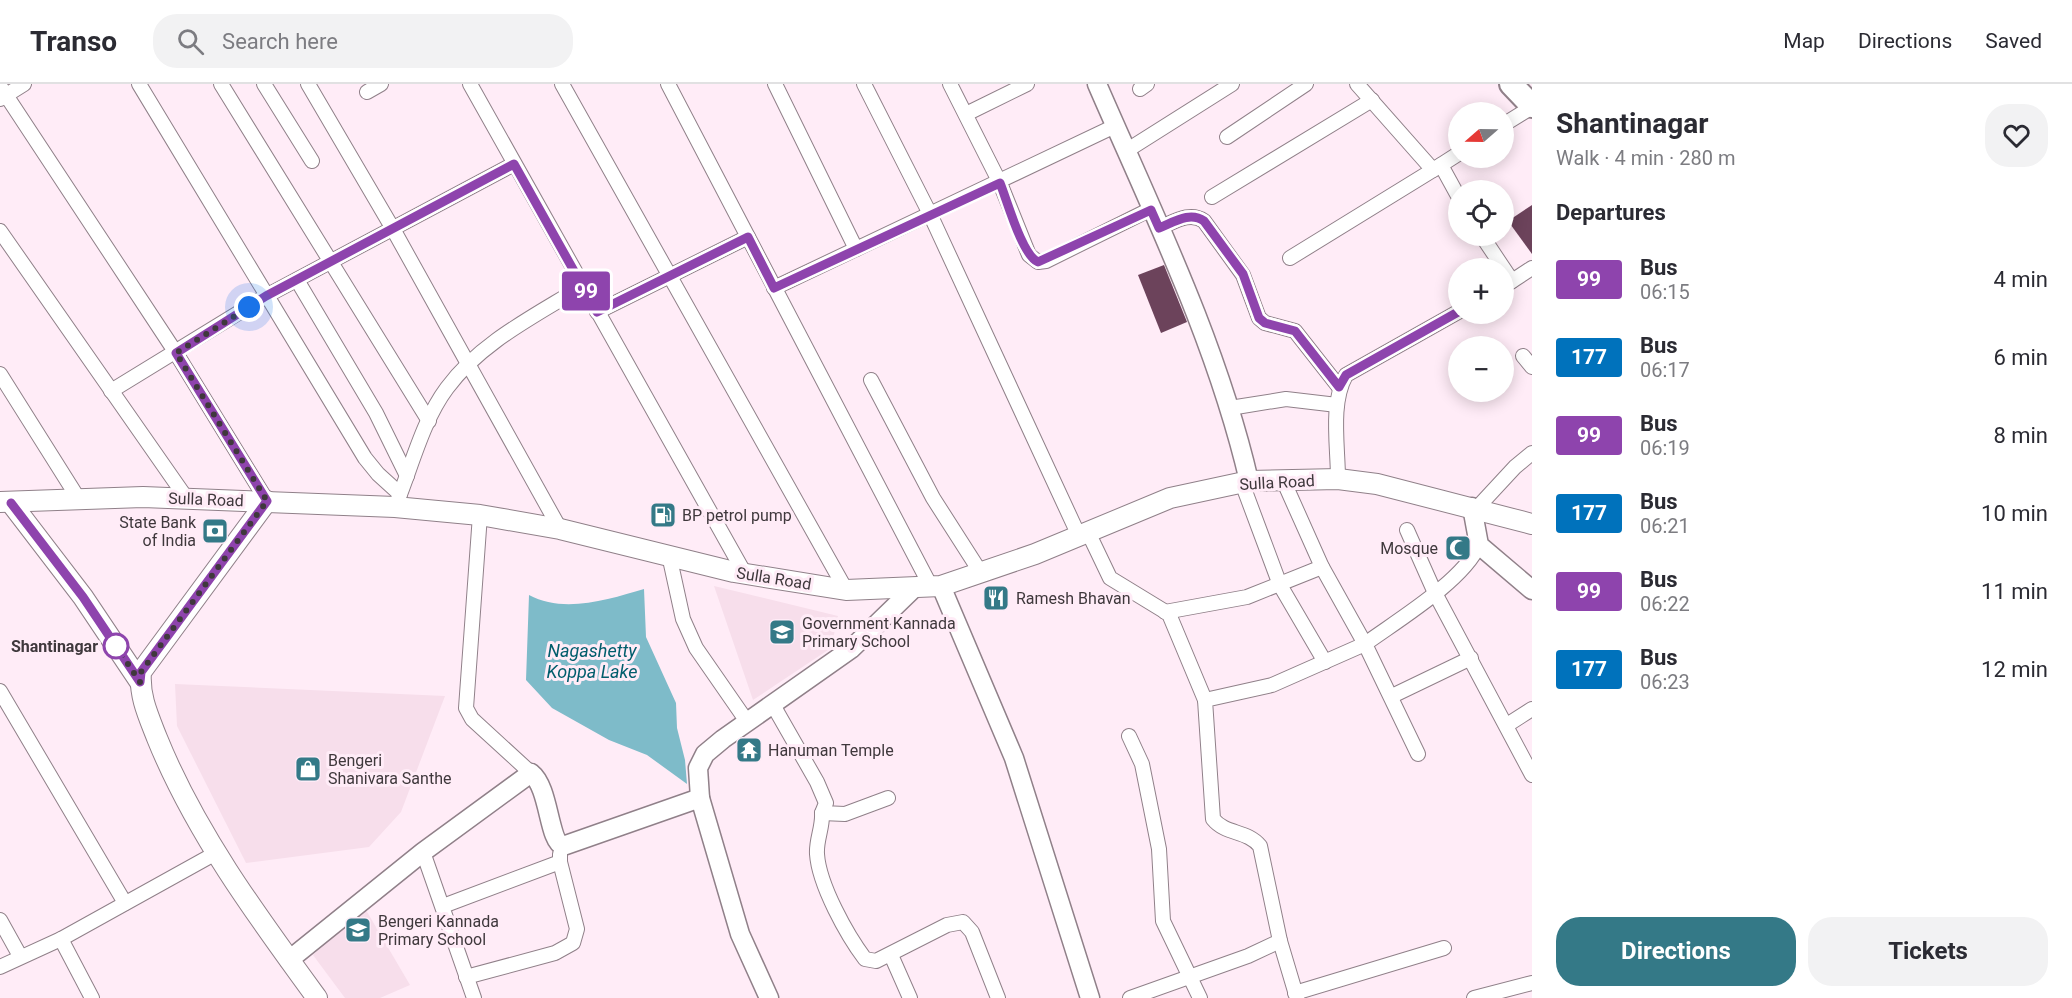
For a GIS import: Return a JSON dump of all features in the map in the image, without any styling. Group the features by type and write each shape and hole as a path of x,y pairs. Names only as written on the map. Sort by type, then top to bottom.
{"main road":[{"path":"1511,84 1532,107"},
{"name":"Sulla Road","path":"6,503 78,498 143,497 267,501 398,501 560,529 746,574 846,590 928,586 981,573 1170,498 1246,482 1338,478 1377,484 1532,524"},
{"path":"267,501 141,672 141,694 163,753 216,853 317,998"},
{"path":"6,503 83,597 140,682"}],"street":[{"path":"24,84 2,94 176,353 267,501"},
{"path":"139,84 365,458 398,501"},
{"path":"221,84 429,421"},
{"path":"264,84 312,161"},
{"path":"308,84 393,229 560,529"},
{"path":"367,92 381,84"},
{"path":"470,84 746,574"},
{"path":"562,84 846,590"},
{"path":"668,84 928,586 1014,758 1090,998"},
{"path":"775,84 856,249"},
{"path":"864,84 930,214 1083,534 1110,578 1165,612 1174,623 1195,681 1205,700 1213,819 1223,829 1250,837 1260,846 1280,941 1296,995 1444,948"},
{"path":"950,84 1000,183 1025,247 1033,260 1038,262 1151,210"},
{"path":"966,114 1028,84"},
{"path":"1097,84 1159,228 1230,408 1246,482 1280,585 1325,662"},
{"path":"1126,151 1232,84"},
{"path":"1227,137 1306,84"},
{"path":"1357,84 1437,167 1448,182"},
{"path":"1212,197 1372,100"},
{"path":"1514,118 1532,107"},
{"path":"774,288 1000,183 1115,126"},
{"path":"1290,258 1448,160"},
{"path":"111,391 266,296 514,164"},
{"path":"1159,228 1189,216 1197,216 1204,221 1243,274 1259,318 1265,323 1295,331 1339,387"},
{"path":"0,231 187,499"},
{"path":"597,312 748,237"},
{"path":"1514,280 1532,268"},
{"path":"297,280 376,413 407,476"},
{"path":"398,501 429,421 446,389 480,351 583,286"},
{"path":"1338,478 1337,405 1339,387 1346,375 1448,318"},
{"path":"1523,356 1532,367"},
{"path":"0,374 78,498"},
{"path":"871,380 933,498 981,573"},
{"path":"1230,408 1286,399 1337,405"},
{"path":"1205,700 1272,685 1365,644 1435,593 1474,557 1479,545 1474,508 1532,453"},
{"path":"1284,482 1322,567 1392,696 1418,754"},
{"path":"466,977 555,953 573,943 577,929 542,787 531,773 472,719 466,708 480,515"},
{"path":"1407,530 1435,593 1532,775"},
{"path":"1479,545 1532,590"},
{"path":"669,555 683,619 696,648 748,723"},
{"path":"1165,612 1247,597 1322,567"},
{"path":"769,998 740,934 700,798 697,777 705,754 851,649 928,586"},
{"path":"1392,696 1471,658"},
{"path":"0,691 125,903"},
{"path":"772,705 817,782 826,803 822,813 817,856 829,895 865,959 876,961 947,925 963,922 972,932 998,998"},
{"path":"1507,725 1532,709"},
{"path":"1129,736 1142,764 1159,849 1163,921 1200,998"},
{"path":"289,960 423,852 531,773"},
{"path":"443,906 560,854 566,845 700,798"},
{"path":"822,813 845,814 888,798"},
{"path":"423,852 474,998"},
{"path":"0,967 61,939 216,853"},
{"path":"0,920 20,956"},
{"path":"61,939 92,998"},
{"path":"1130,998 1248,956 1280,941"},
{"path":"891,955 910,998"},
{"path":"1474,998 1532,983"}],"shaded area":[{"name":"Government Kannada Primary School","path":"714,586 838,616 831,648 753,700"},
{"name":"Bengeri Shanivara Santhe","path":"175,684 445,696 401,812 369,847 246,863 177,726"},
{"name":"Bengeri Kannada Primary School","path":"363,905 410,985 380,998 345,998 313,955"}],"water":[{"name":"Nagashetty Koppa Lake","path":"644,589 646,637 676,703 677,728 685,760 687,784 647,755 609,740 552,708 526,680 529,595 543,601 572,604 617,597"}],"building":[{"path":"1532,205 1532,254 1514,229 1514,217"},
{"path":"1164,265 1187,322 1161,333 1138,275"}],"bus line":[{"name":"99","path":"11,503 83,597 140,682 141,672 267,501 176,353 266,296 514,164 597,312 748,237 774,288 1000,183 1025,247 1033,260 1038,262 1046,261 1151,210 1159,228 1189,216 1197,216 1204,221 1243,274 1259,318 1265,323 1285,326 1295,331 1339,387 1346,375 1448,318"}],"place":[{"name":"BP petrol pump","path":"663,515"},
{"name":"State Bank of India","path":"215,531"},
{"name":"Mosque","path":"1458,548"},
{"name":"Ramesh Bhavan","path":"996,598"},
{"name":"Government Kannada Primary School","path":"782,632"},
{"name":"Shantinagar","path":"116,646"},
{"name":"Hanuman Temple","path":"749,750"},
{"name":"Bengeri Shanivara Santhe","path":"308,769"},
{"name":"Bengeri Kannada Primary School","path":"358,930"}],"route":[{"path":"116,646 140,682 141,672 267,501 176,353 249,307"}]}
